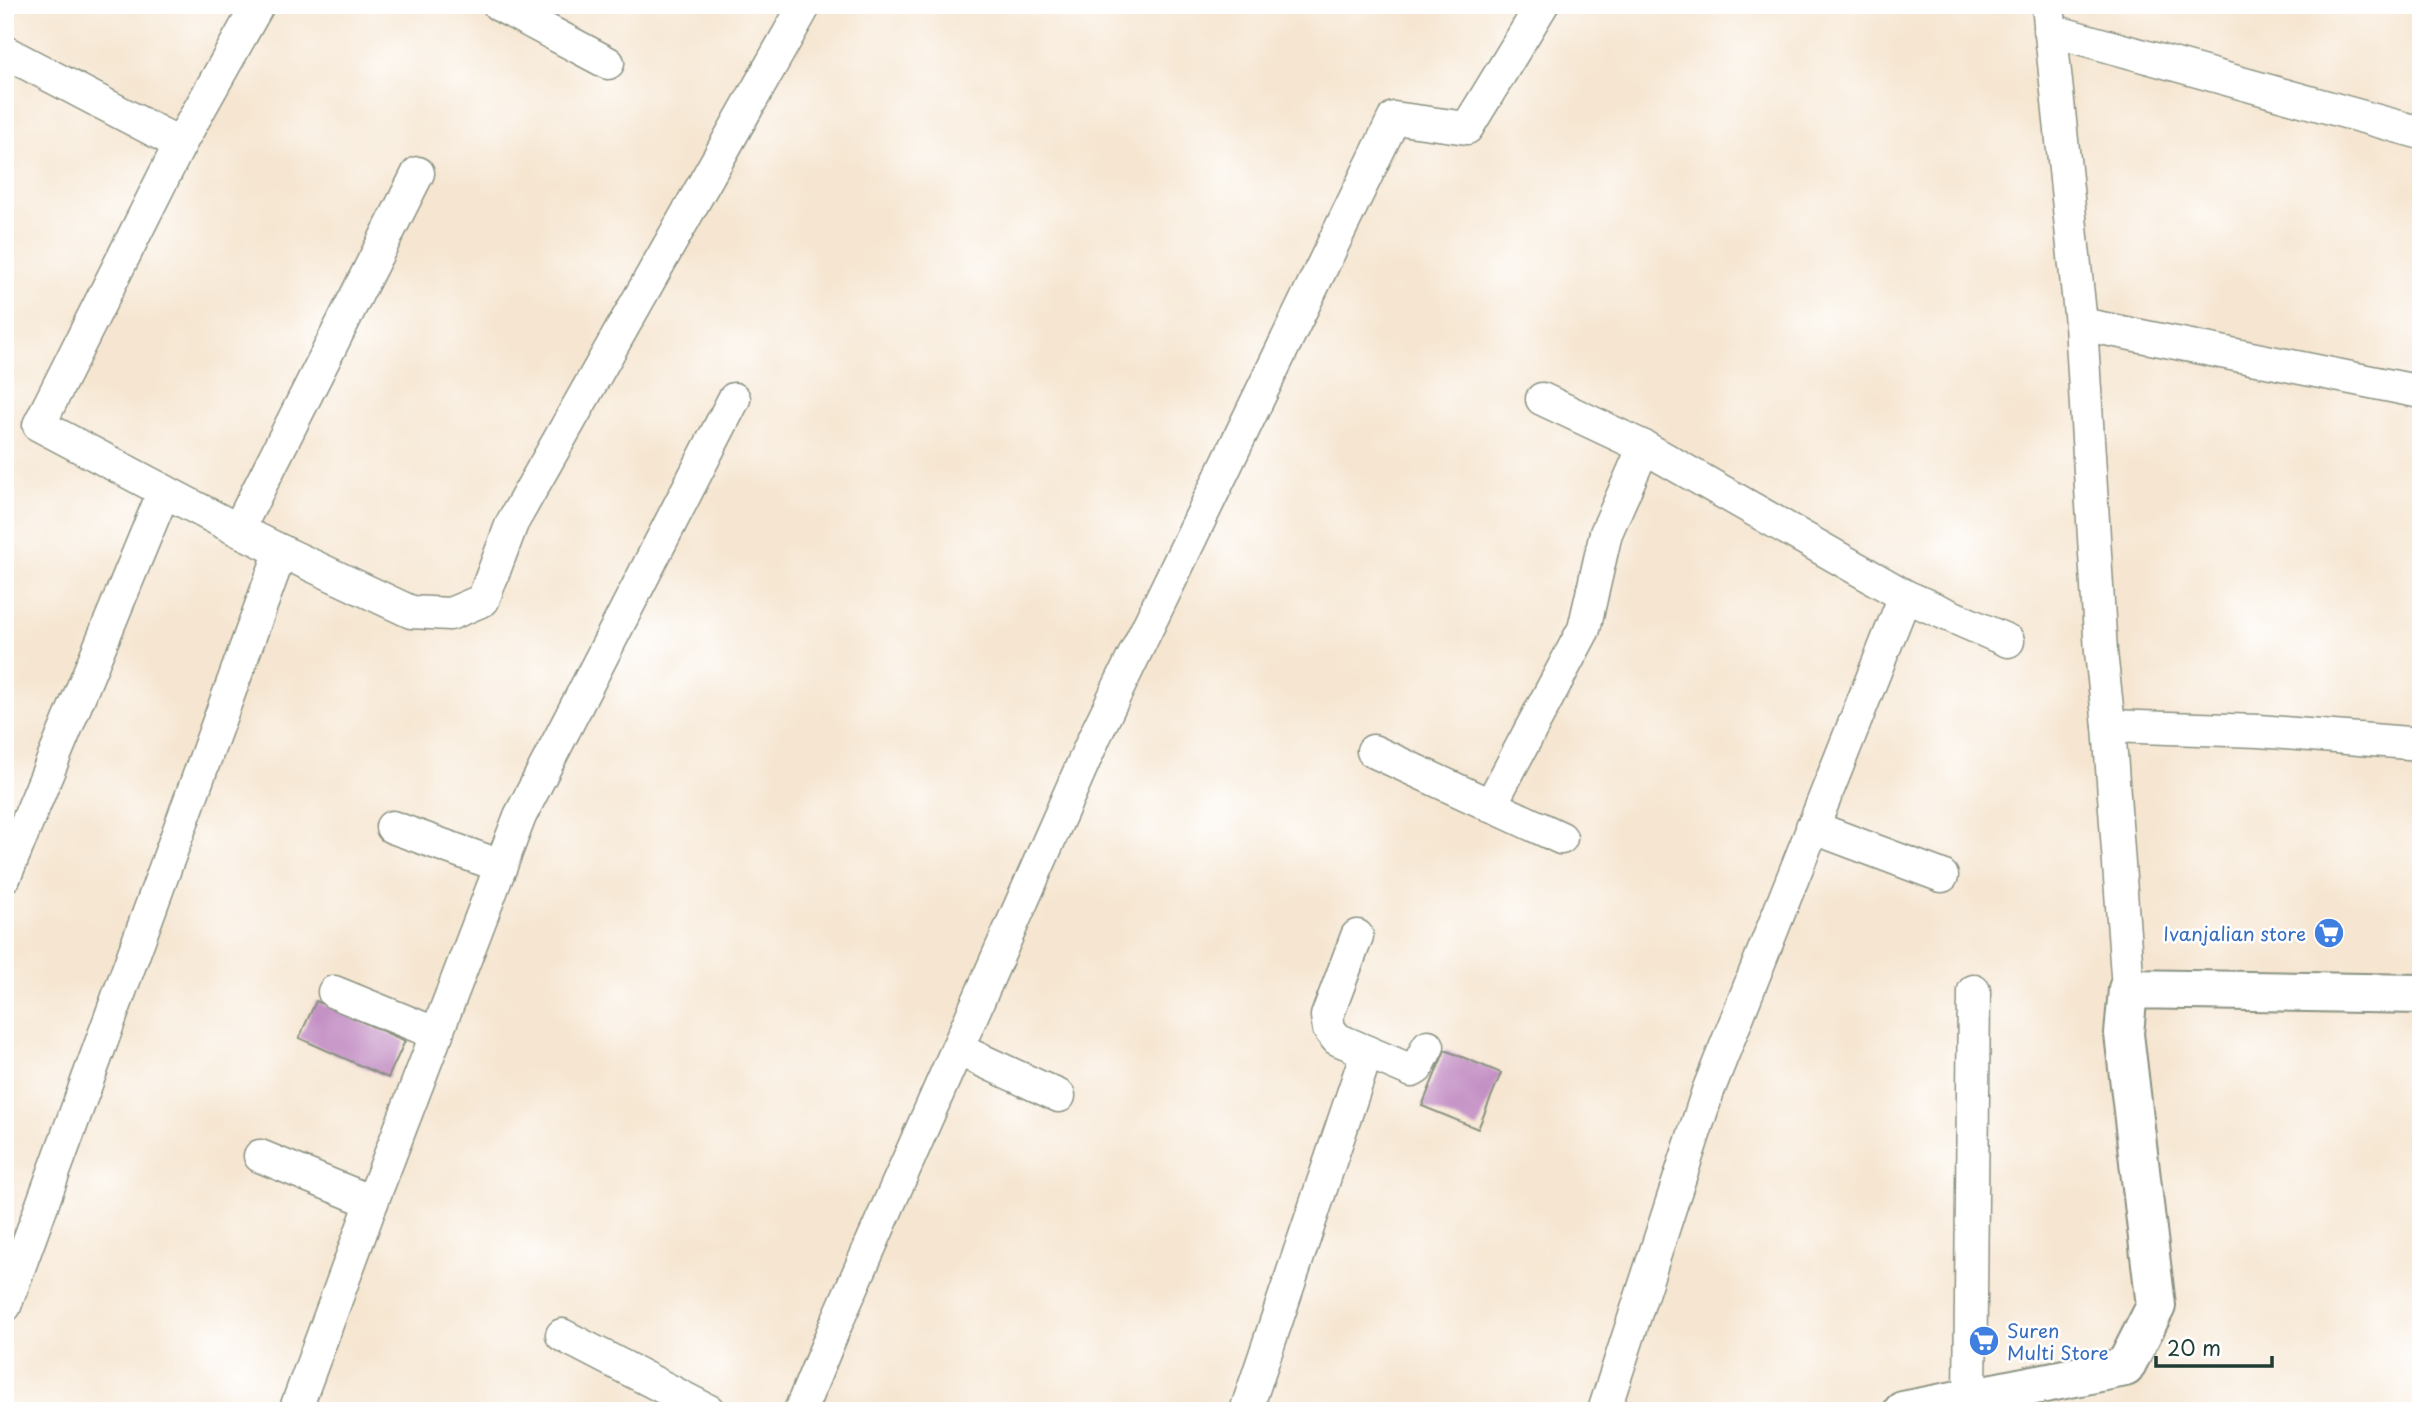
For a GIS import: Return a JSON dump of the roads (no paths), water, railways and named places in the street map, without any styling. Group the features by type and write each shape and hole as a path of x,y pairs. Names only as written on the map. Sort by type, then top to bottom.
{"street":[{"path":"258,5 180,144 39,425 238,530 411,612 450,614 482,600 512,523 805,5"},
{"path":"499,5 608,63"},
{"path":"800,1411 1095,736 1394,118 1468,128 1542,5"},
{"path":"1903,1411 2125,1367 2155,1306 2124,1034 2128,989 2101,652 2081,324 2049,18 2421,133"},
{"path":"5,52 180,144"},
{"path":"238,530 418,173"},
{"path":"2081,324 2421,392"},
{"path":"295,1411 520,816 734,399"},
{"path":"1542,400 1644,447 1905,596 2008,641"},
{"path":"1490,806 1584,629 1606,533 1644,447"},
{"path":"5,876 164,491"},
{"path":"5,1306 281,551"},
{"path":"1604,1411 1708,1091 1905,596"},
{"path":"2109,726 2259,731 2421,744"},
{"path":"1373,751 1561,838"},
{"path":"392,827 501,866"},
{"path":"1812,827 1942,876"},
{"path":"1357,936 1327,1017 1329,1029 1337,1039 1412,1071 1418,1068 1428,1046"},
{"path":"2128,989 2421,994"},
{"path":"1970,1398 1974,991"},
{"path":"334,992 437,1034"},
{"path":"957,1049 1059,1096"},
{"path":"1247,1411 1367,1052"},
{"path":"260,1156 372,1202"},
{"path":"562,1335 709,1411"}],"place":[{"name":"Ivanjalian store","path":"2329,933"},
{"name":"Suren Multi Store","path":"1984,1341"}]}
